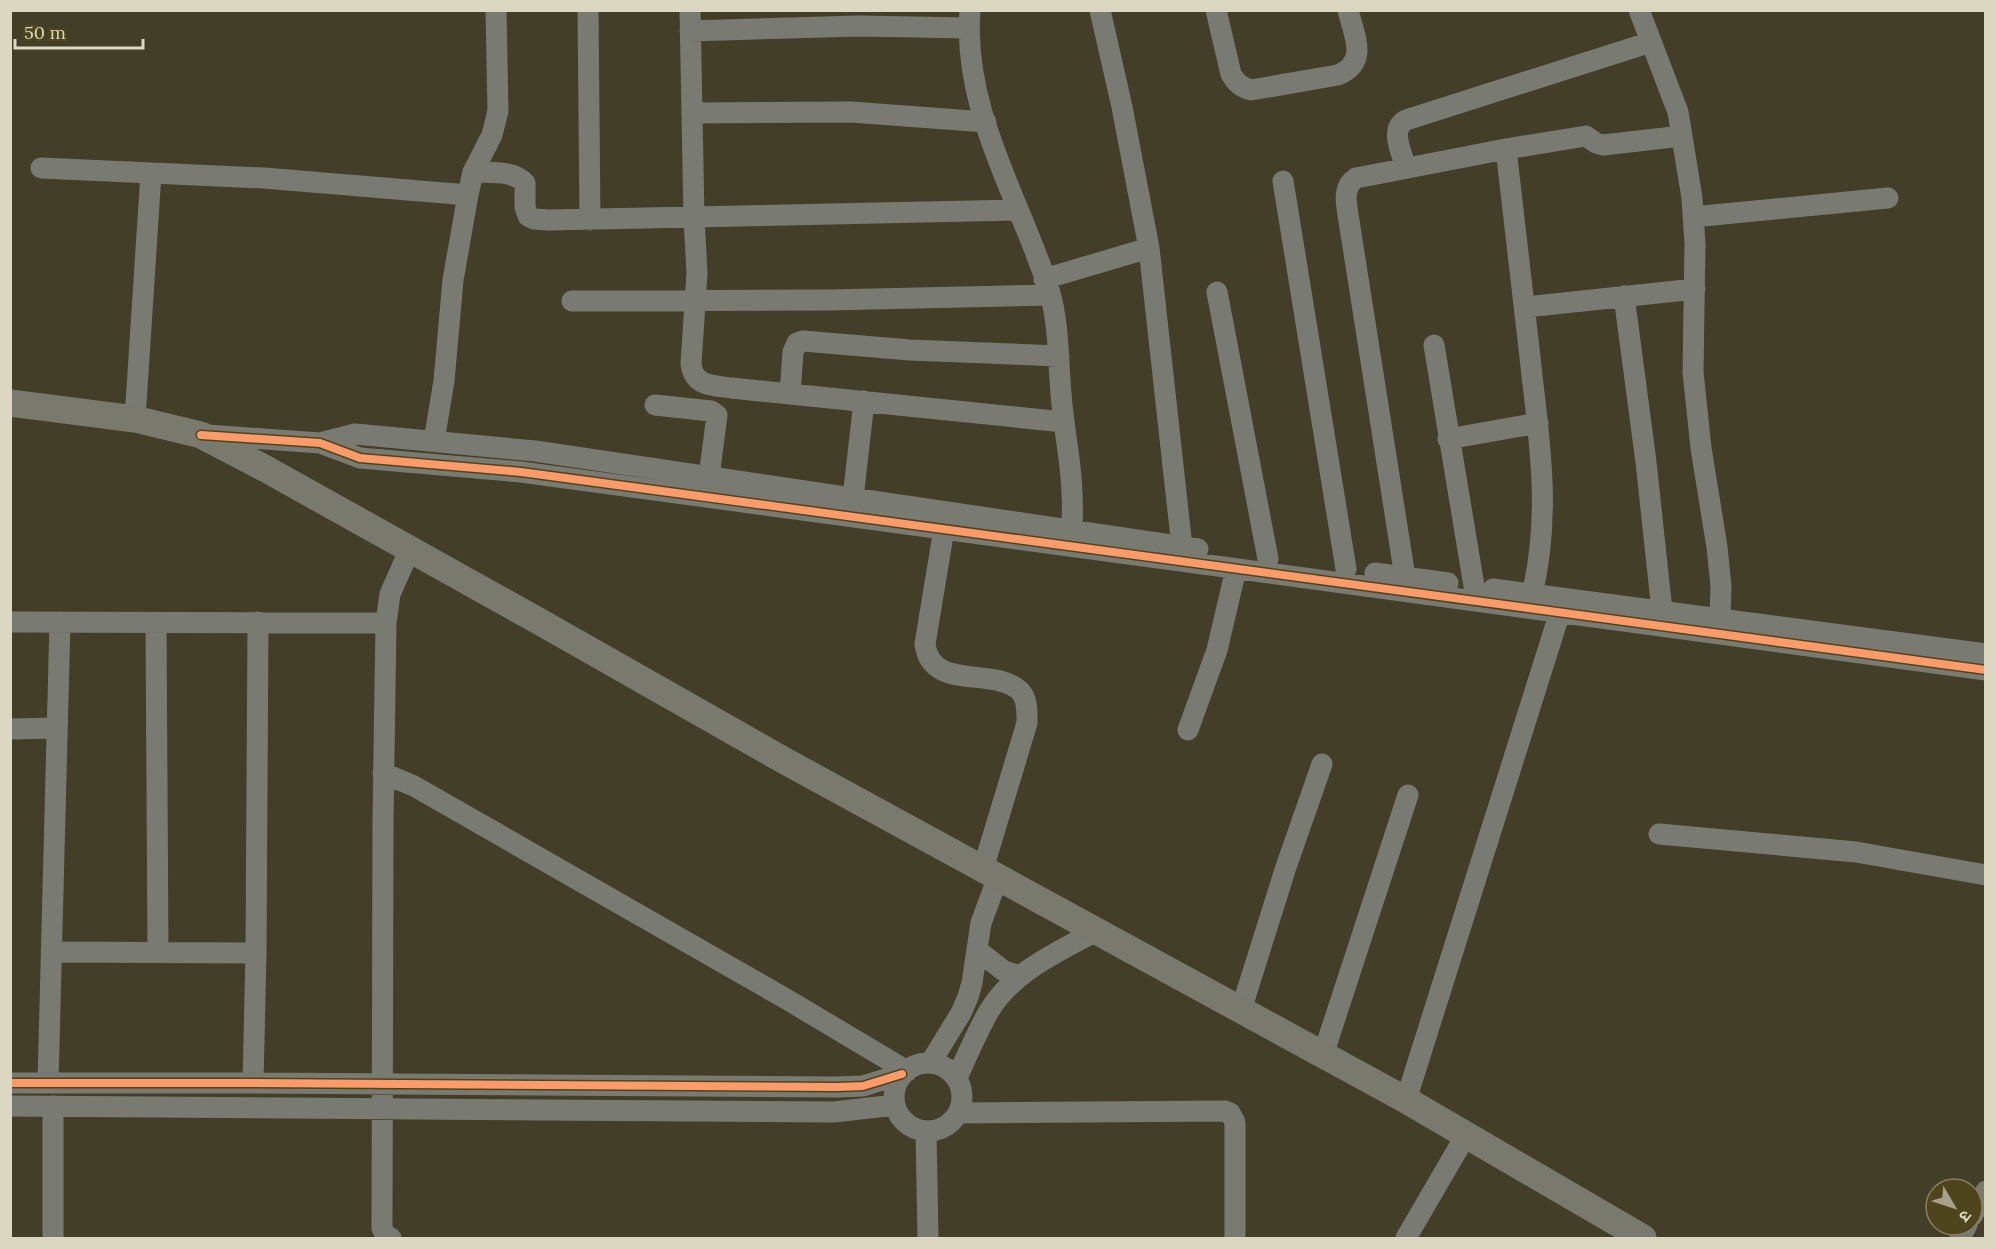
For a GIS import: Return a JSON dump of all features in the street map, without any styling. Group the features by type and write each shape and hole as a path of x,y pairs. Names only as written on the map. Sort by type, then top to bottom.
{"main road":[{"path":"10,404 135,419 201,435 410,549 785,761 1406,1100 1643,1238"}],"street":[{"path":"434,441 444,381 453,280 468,195 473,172 492,135 498,111 496,10"},
{"path":"588,10 590,220"},
{"path":"1100,10 1122,107 1149,248 1182,547"},
{"path":"1216,10 1231,74 1235,82 1251,90 1338,75 1349,70 1356,62 1358,52 1348,10"},
{"path":"1647,12 1651,42 1678,112 1692,198 1695,244 1693,372 1701,448 1717,547 1721,586 1720,618"},
{"path":"1064,422 790,394 705,384 697,380 692,374 691,364 697,255 694,218 690,21 859,26 970,19 969,56 975,88 998,161 1047,287 1059,356 1072,492 1072,539"},
{"path":"1406,168 1397,134 1400,123 1651,42"},
{"path":"692,113 851,112 986,122"},
{"path":"1405,577 1346,196 1349,182 1356,178 1406,168 1586,136 1596,143 1603,144 1682,136"},
{"path":"1506,149 1526,307 1543,477 1543,528 1539,569 1532,594"},
{"path":"41,168 264,178 468,195"},
{"path":"473,172 520,177 525,183 525,207 528,216 534,219 590,220 1017,210"},
{"path":"135,419 151,173"},
{"path":"1283,181 1346,569"},
{"path":"1693,217 1888,198"},
{"path":"572,302 695,302 1047,287 1149,248"},
{"path":"1526,307 1695,289"},
{"path":"1217,292 1268,559"},
{"path":"1624,296 1645,451 1662,611"},
{"path":"790,394 792,351 797,343 802,341 910,350 1059,356"},
{"path":"1434,345 1474,586"},
{"path":"853,498 864,401"},
{"path":"656,405 711,411 717,415 709,477"},
{"path":"1448,439 1538,423"},
{"path":"320,443 355,434 535,451 853,498 1236,568 1986,670"},
{"path":"201,435 320,443 360,458 521,472 944,529 1182,547 1986,654"},
{"path":"931,1062 952,1028 968,997 972,983 990,873 1027,723 1027,705 1020,692 1007,683 949,673 935,667 926,656 925,644 944,529"},
{"path":"386,1238 382,1228 382,1083 386,622 390,594 410,549"},
{"path":"1188,730 1217,650 1236,568"},
{"path":"1406,1100 1560,612"},
{"path":"10,622 386,622"},
{"path":"48,1083 60,622"},
{"path":"253,1083 258,622"},
{"path":"156,623 159,952"},
{"path":"10,729 57,728"},
{"path":"1241,1010 1286,867 1322,764"},
{"path":"383,773 414,786 778,994 905,1072"},
{"path":"1323,1055 1408,795"},
{"path":"1659,834 1856,852 1986,875"},
{"path":"957,1078 990,1009 1005,990 1036,964 1096,931"},
{"path":"976,950 1004,971 1019,976"},
{"path":"52,952 256,953"},
{"path":"10,1083 838,1087 863,1086 931,1062 950,1070 957,1078 961,1088 963,1098 958,1113 947,1126 937,1130 915,1129 899,1115 894,1094 897,1083 905,1072"},
{"path":"10,1106 834,1112 895,1105"},
{"path":"53,1106 53,1239"},
{"path":"958,1113 1225,1111 1230,1113 1235,1122 1235,1239"},
{"path":"926,1131 928,1239"},
{"path":"1406,1239 1466,1135"}],"cycle path":[{"path":"201,435 320,443 360,458 521,472 1986,670"},
{"path":"10,1083 838,1087 863,1086 902,1074"}]}
